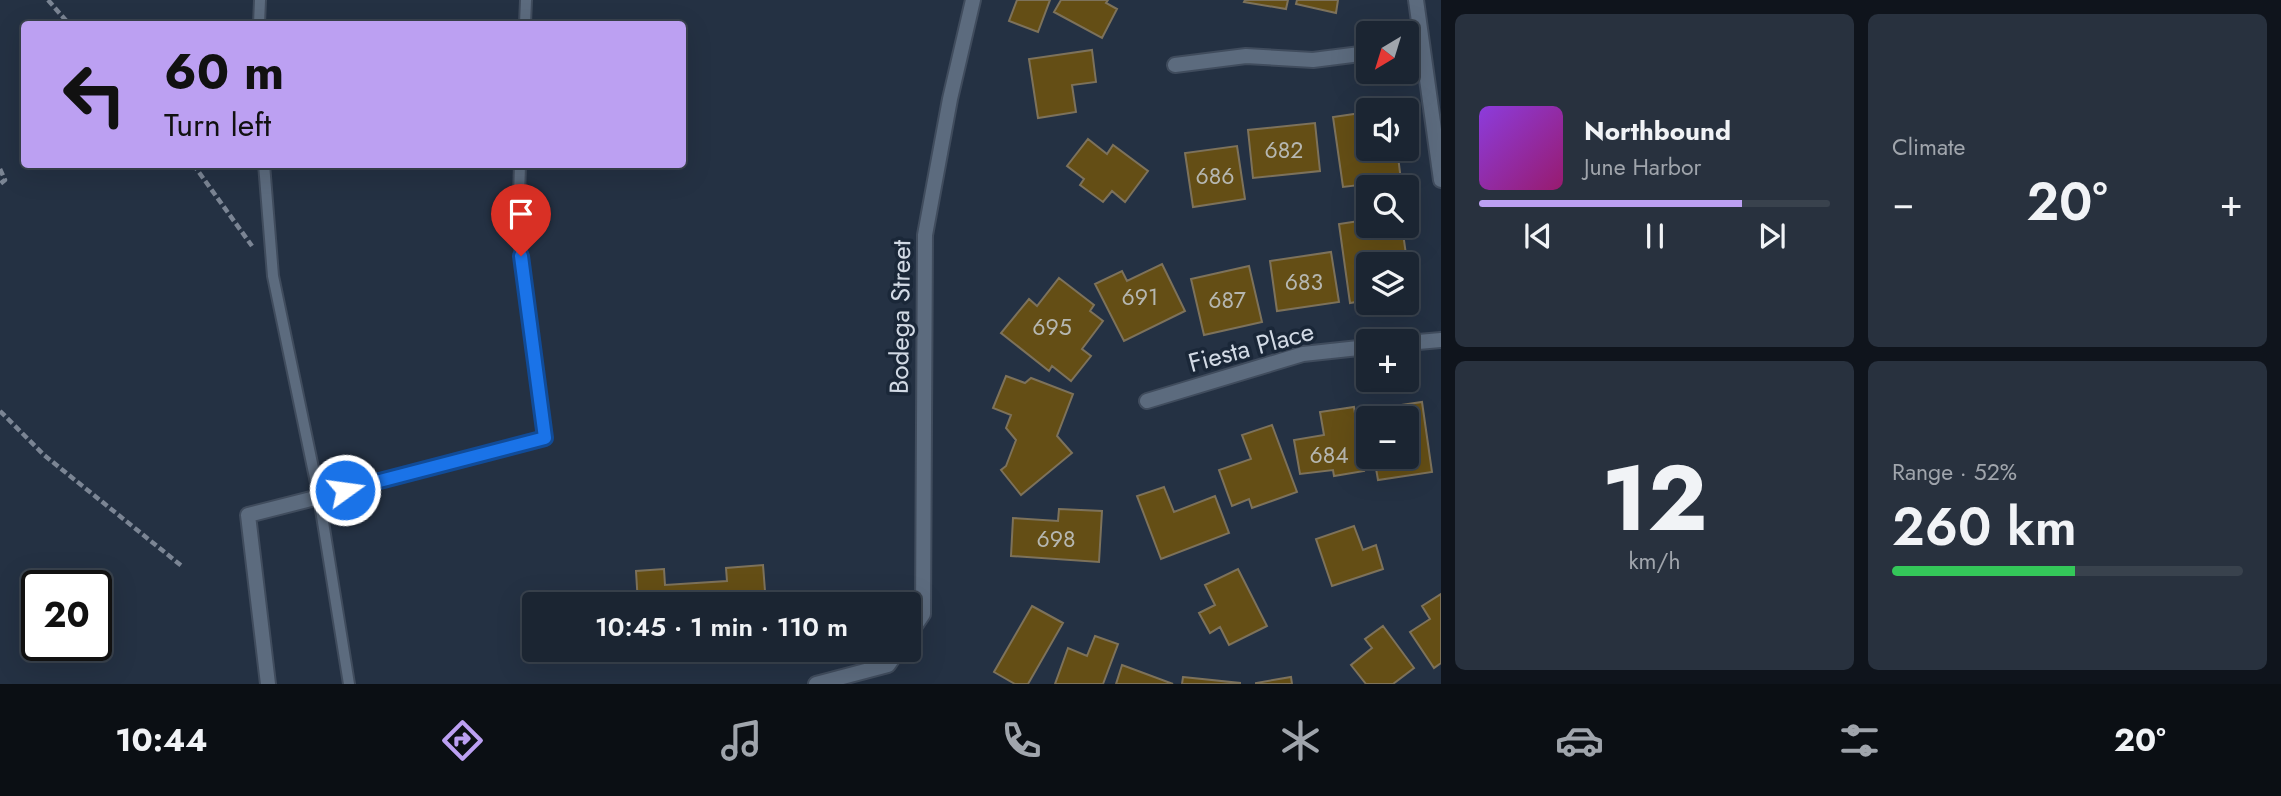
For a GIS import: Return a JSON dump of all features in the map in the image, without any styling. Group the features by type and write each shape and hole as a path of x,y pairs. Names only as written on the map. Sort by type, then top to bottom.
{"street":[{"name":"Bodega Street","path":"921,617 925,235 950,99 973,0"},
{"path":"1415,21 1416,0"},
{"path":"1175,65 1246,56 1313,60 1356,55"},
{"path":"1419,72 1441,180"},
{"path":"1419,342 1441,340"},
{"name":"Fiesta Place","path":"1147,401 1303,355 1356,348"},
{"path":"268,684 248,515 320,497"},
{"path":"816,684 888,665 890,662"}],"lane":[{"path":"260,0 260,21"},
{"path":"525,21 526,0"},
{"path":"264,168 273,276 320,497 349,684"},
{"path":"320,497 545,438 518,230 520,168"}],"path":[{"path":"48,0 66,21"},
{"path":"196,168 273,276"},
{"path":"0,169 5,180 0,184"},
{"path":"0,411 44,455 183,567"}],"building":[{"path":"1017,0 1050,0 1038,32 1009,21"},
{"path":"1061,0 1108,0 1106,3 1117,9 1102,38 1054,12"},
{"path":"1288,0 1286,9 1244,2"},
{"path":"1297,0 1338,0 1336,13 1296,4"},
{"path":"1092,50 1096,82 1072,85 1076,112 1038,118 1029,59"},
{"path":"1356,114 1356,161 1399,161 1400,175 1356,175 1356,185 1343,187 1333,117"},
{"path":"1315,123 1320,171 1253,178 1248,130"},
{"path":"1088,139 1107,154 1113,145 1148,171 1125,202 1112,191 1103,202 1080,185 1084,179 1067,166"},
{"path":"1237,146 1245,199 1193,207 1185,153"},
{"path":"1356,221 1356,238 1404,238 1406,252 1356,252 1356,302 1350,303 1339,224"},
{"path":"1331,252 1339,302 1277,311 1270,261"},
{"path":"1162,264 1185,311 1124,341 1095,284 1122,271 1127,281"},
{"path":"1249,266 1262,322 1204,335 1191,279"},
{"path":"1059,278 1094,305 1090,311 1103,321 1082,349 1091,356 1071,381 1052,366 1049,371 1001,333 1029,299 1037,306"},
{"path":"1006,376 1025,383 1031,378 1073,394 1057,436 1072,453 1021,495 1001,470 1006,466 1016,440 1006,428 1011,415 993,408"},
{"path":"1422,402 1432,472 1378,480 1376,469 1419,469 1419,406 1394,406"},
{"path":"1354,407 1356,469 1364,471 1334,476 1333,470 1300,474 1294,440 1324,435 1320,412"},
{"path":"1272,425 1297,492 1252,508 1249,499 1232,506 1219,470 1251,459 1242,435"},
{"path":"1164,487 1174,512 1215,496 1229,533 1161,559 1137,496"},
{"path":"1059,509 1102,511 1099,562 1011,556 1013,518 1058,521"},
{"path":"1354,526 1363,550 1376,545 1383,569 1332,586 1316,539"},
{"path":"763,565 765,592 637,592 636,571 664,569 665,585 727,581 726,568"},
{"path":"1238,569 1267,626 1229,645 1220,627 1210,633 1199,613 1215,605 1205,585"},
{"path":"1441,594 1441,663 1434,668 1410,632 1430,619 1422,606"},
{"path":"1032,606 1063,623 1028,684 1015,684 994,672"},
{"path":"1383,626 1414,668 1393,684 1366,684 1351,665 1372,648 1365,639"},
{"path":"1095,636 1118,644 1103,684 1055,684 1068,648 1087,656"},
{"path":"1122,665 1173,684 1116,684"},
{"path":"1183,677 1240,683 1240,684 1182,684"},
{"path":"1291,677 1292,684 1256,684 1256,683"}],"route":[{"path":"345,490 545,438 521,256"}]}
